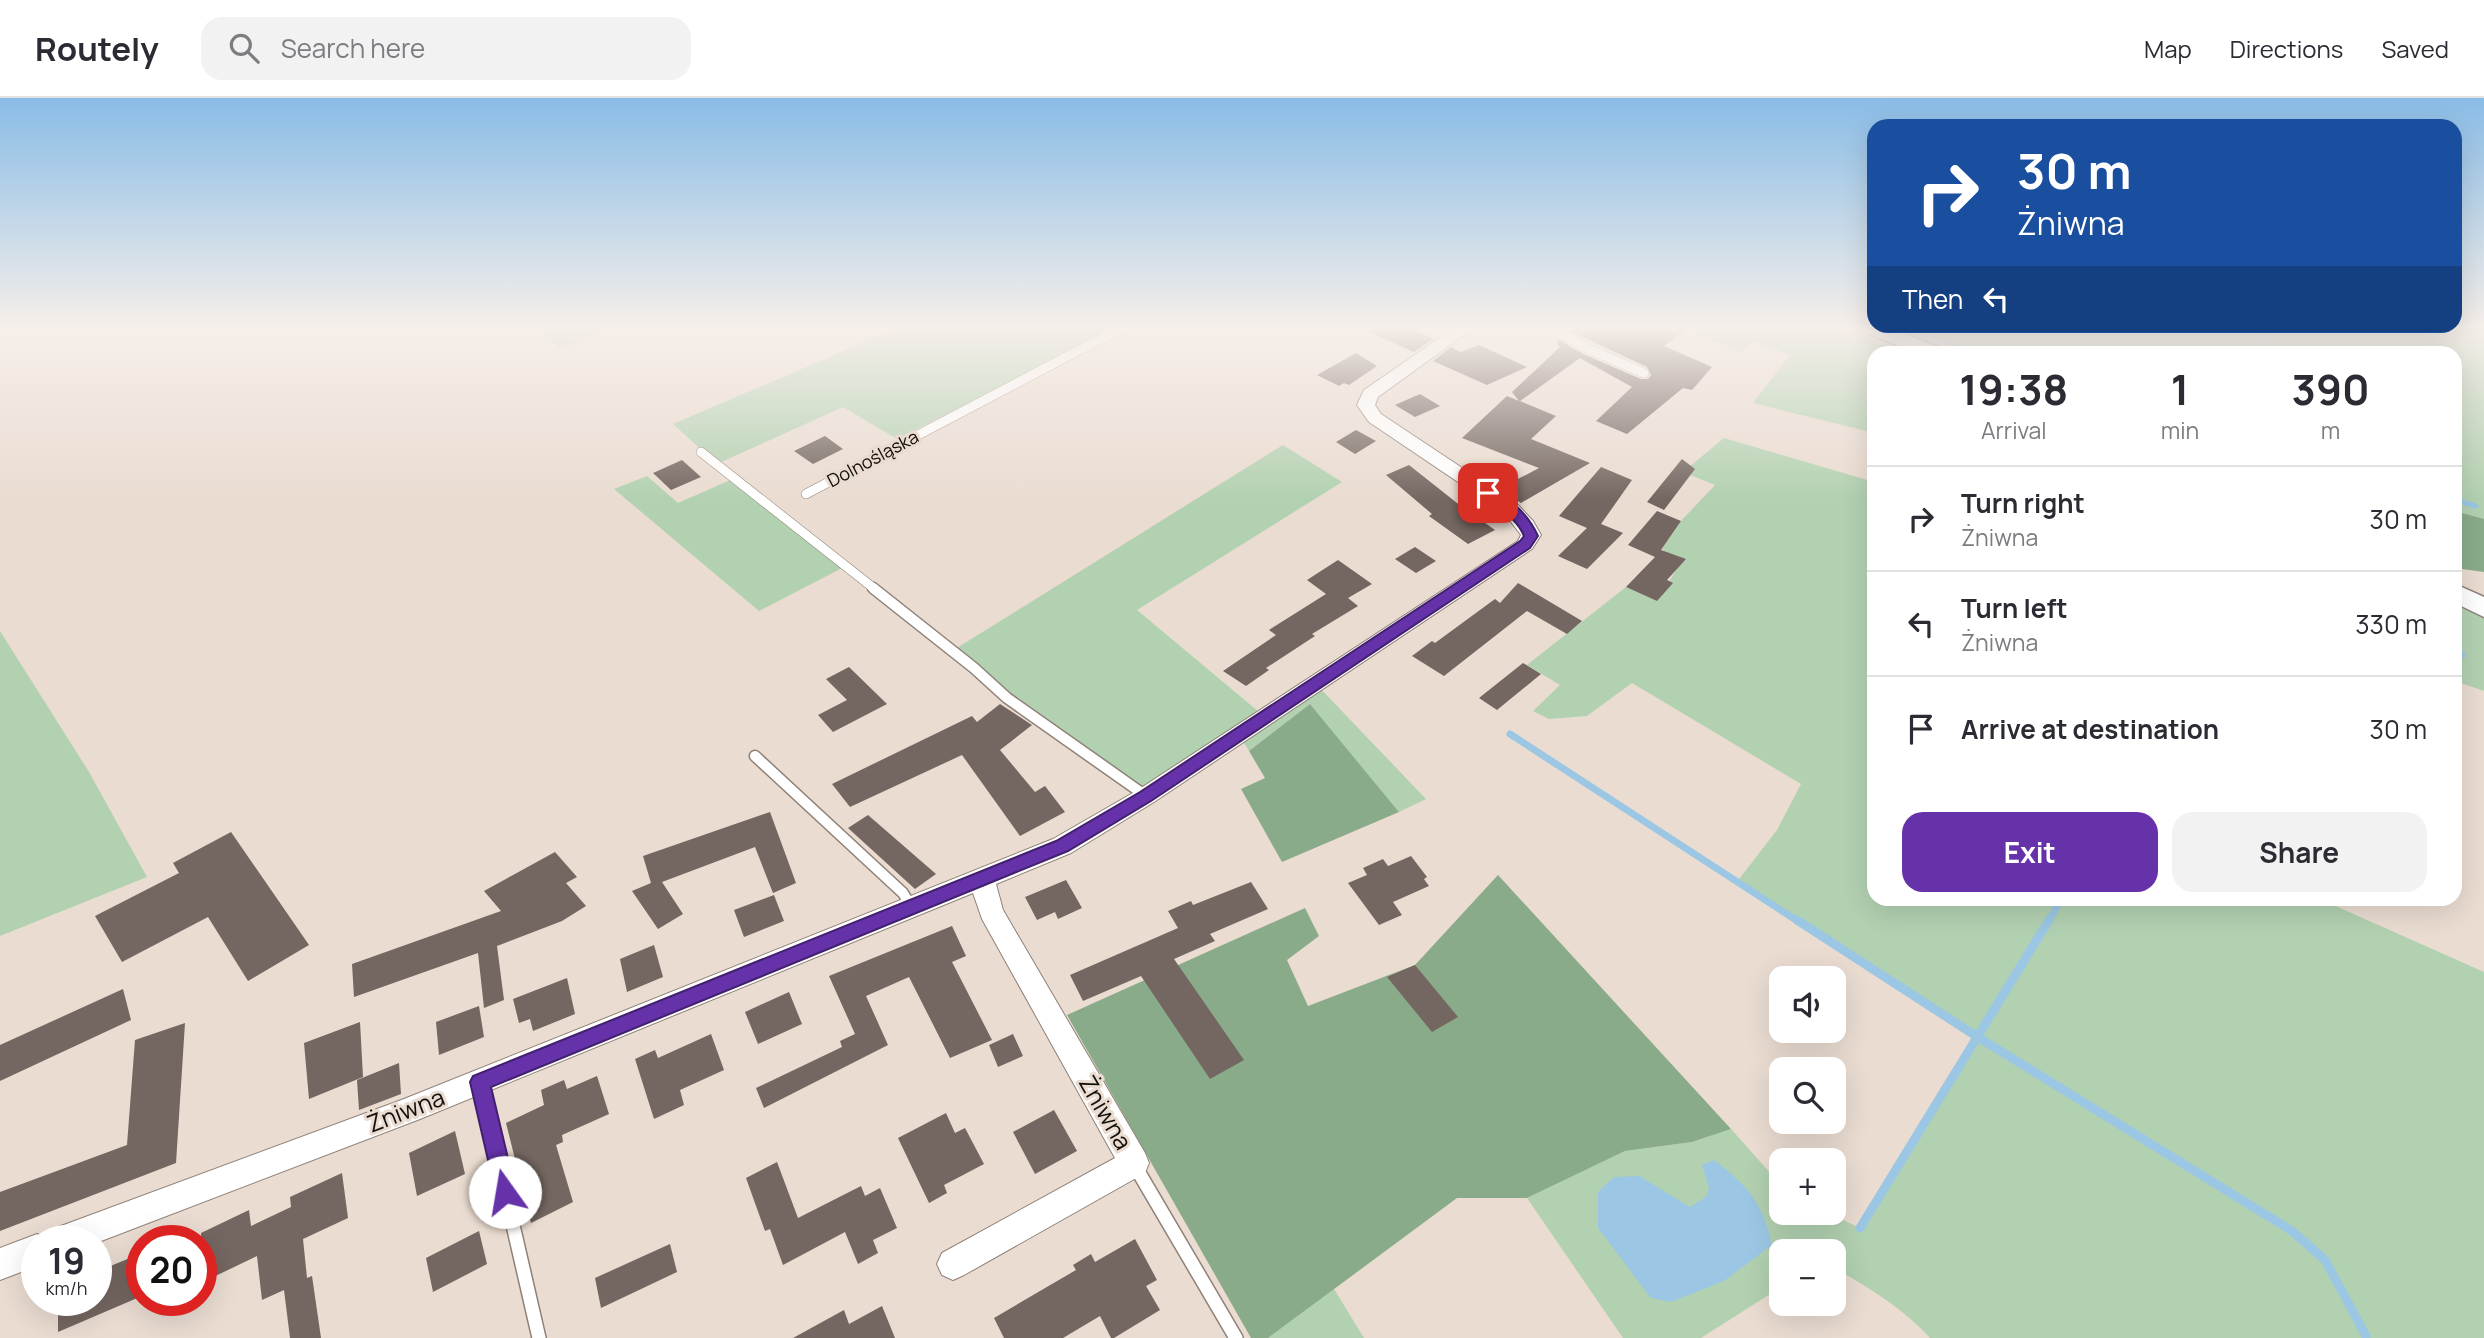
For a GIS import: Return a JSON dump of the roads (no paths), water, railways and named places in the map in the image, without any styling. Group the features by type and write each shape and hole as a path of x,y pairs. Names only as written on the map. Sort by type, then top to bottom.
{"street":[{"name":"Żniwna","path":"103,1225 480,1082 1062,846 1146,796 1525,545 1531,536 1526,525 1511,509 1375,418 1366,405 1370,394 1385,384"},
{"name":"Żniwna","path":"953,1264 1134,1163 991,912 982,879"},
{"path":"0,1264 21,1256"}],"lane":[{"name":"Dolnośląska","path":"806,494 1015,384"},
{"path":"701,452 974,668 1007,698 1146,796"},
{"path":"755,755 903,893 912,908"},
{"path":"480,1082 540,1338"},
{"path":"1134,1163 1236,1338"}],"water":[{"path":"1714,1160 1745,1187 1764,1217 1770,1239 1769,1247 1724,1281 1671,1302 1651,1298 1598,1228 1598,1192 1614,1177 1639,1176 1690,1207 1706,1197 1709,1188 1702,1165"}],"waterway":[{"path":"2462,502 2476,506"},
{"path":"1510,734 1799,922"},
{"path":"2048,922 2057,906"},
{"path":"1797,920 1977,1037"},
{"path":"1977,1037 2049,920"},
{"path":"1860,1228 1977,1037"},
{"path":"1977,1037 2292,1231 2325,1260 2366,1336"}]}
